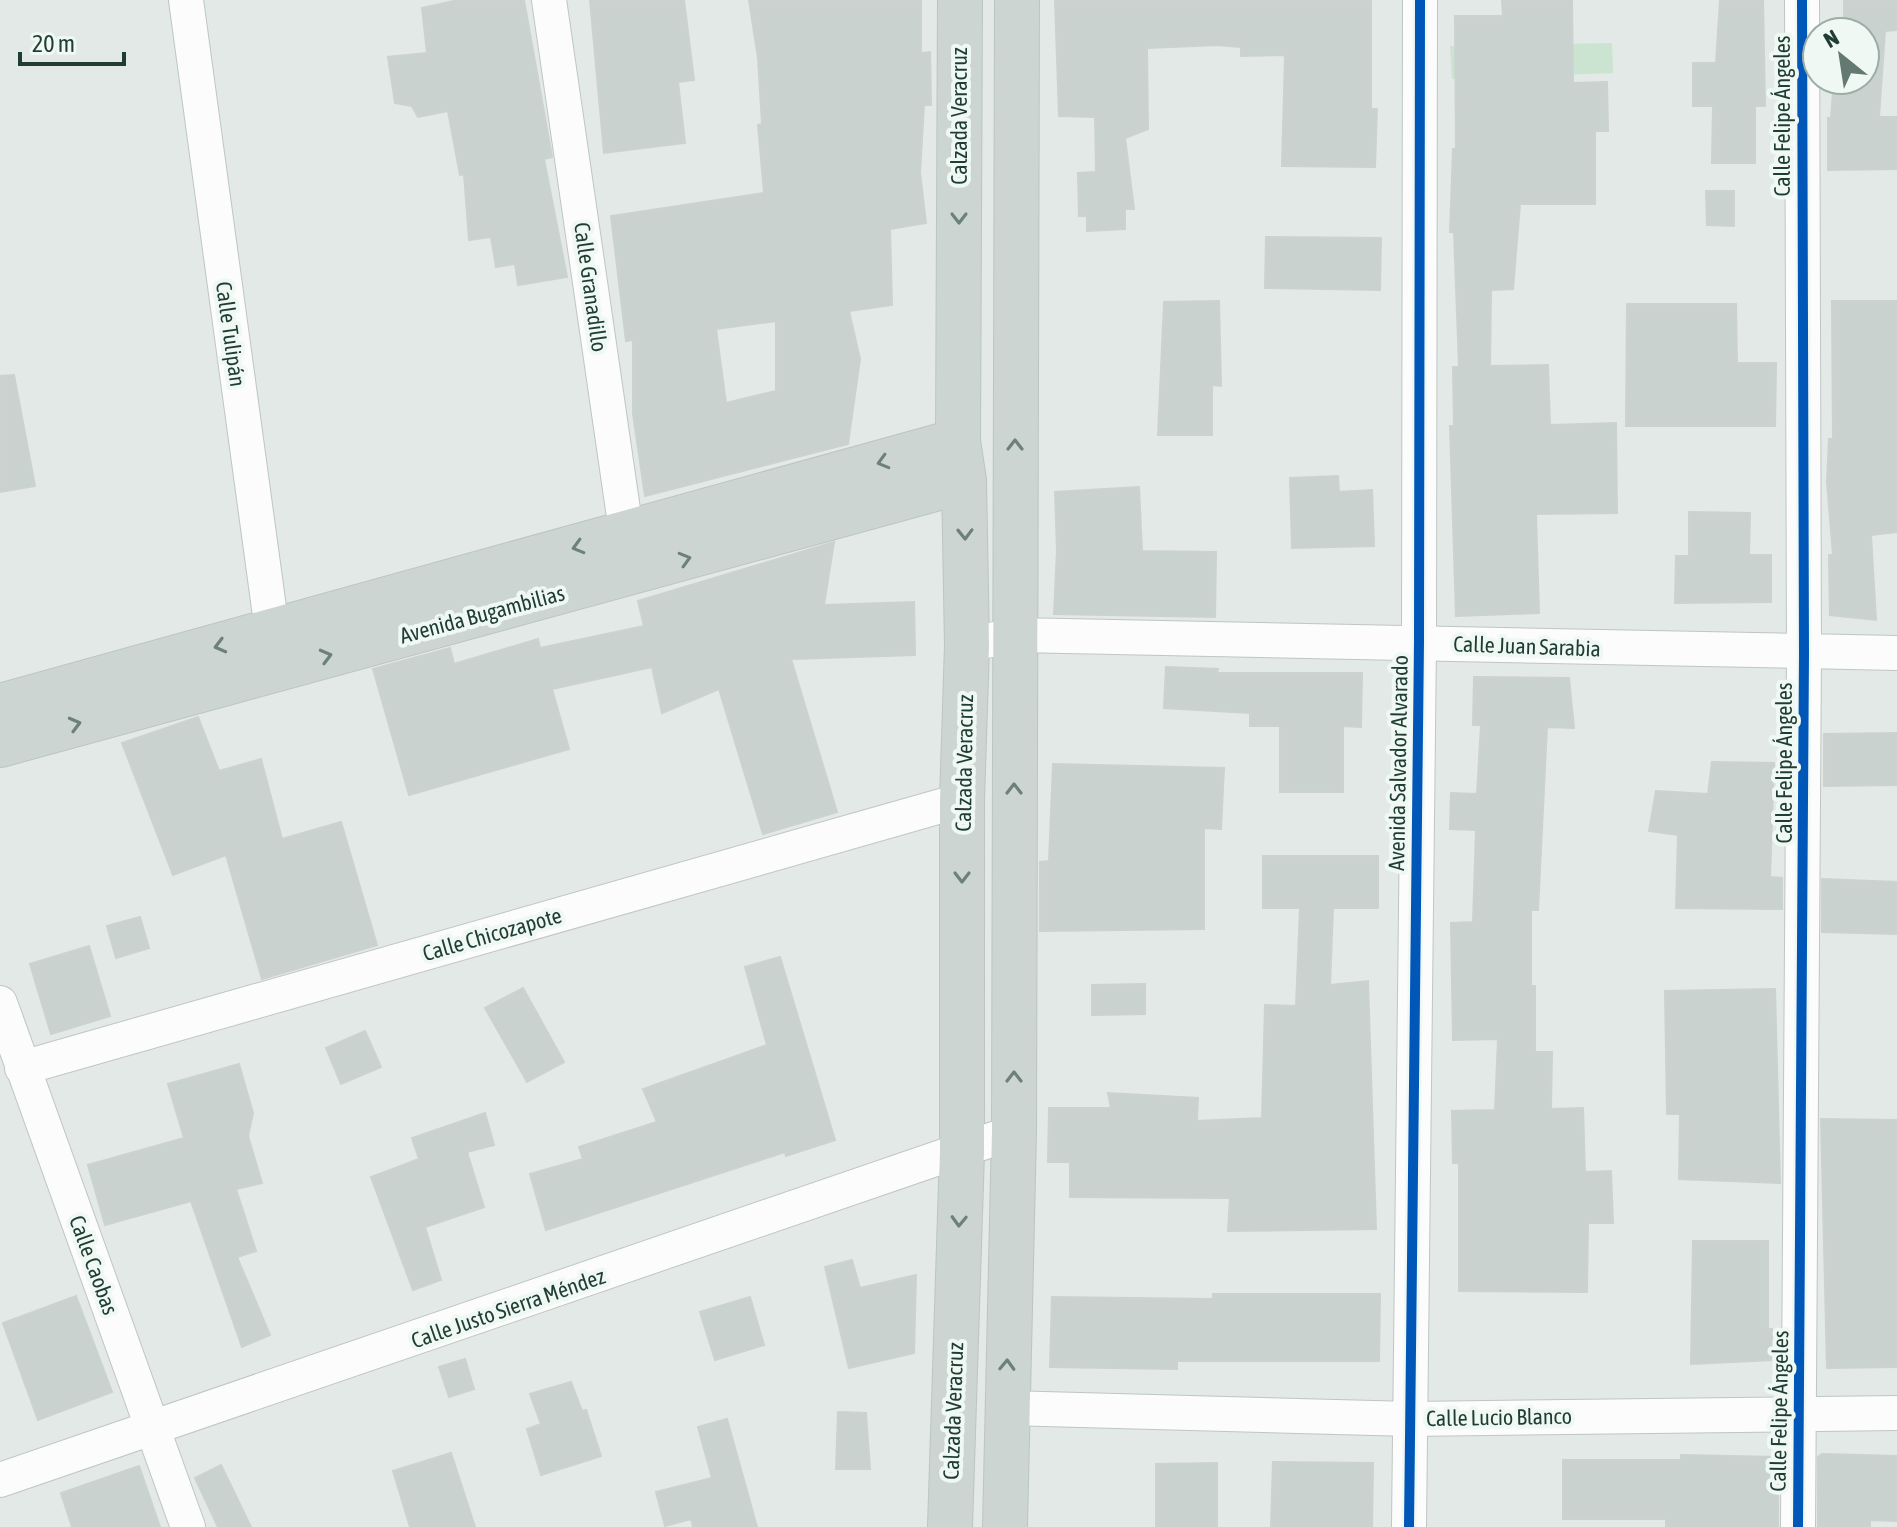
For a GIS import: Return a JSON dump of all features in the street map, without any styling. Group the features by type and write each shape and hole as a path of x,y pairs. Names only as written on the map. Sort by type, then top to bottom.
{"main road":[{"name":"Calzada Veracruz","path":"948,1526 962,1152 962,800 967,645 961,461 960,0"},
{"path":"1005,1527 1014,1132 1017,0"},
{"name":"Avenida Bugambilias","path":"0,745 274,651 961,461"},
{"name":"Avenida Bugambilias","path":"0,706 274,651"}],"street":[{"name":"Calle Tulipán","path":"186,0 274,651"},
{"name":"Calle Granadillo","path":"549,0 630,554"},
{"name":"Avenida Salvador Alvarado","path":"1409,1527 1419,642 1420,0"},
{"name":"Calle Felipe Ángeles","path":"1798,1527 1804,654 1802,0"},
{"name":"Calle Juan Sarabia","path":"967,645 1014,635 1419,642 1804,654 1897,653"},
{"name":"Calle Chicozapote","path":"22,1068 962,800"},
{"name":"Calle Caobas","path":"0,1003 188,1527"},
{"name":"Calle Justo Sierra Méndez","path":"0,1480 1014,1132"},
{"name":"Calle Lucio Blanco","path":"1006,1408 1411,1419 1897,1413"}],"green space":[{"path":"1612,43 1613,73 1452,79 1450,46"}],"building":[{"path":"458,0 524,0 552,157 544,159 567,277 518,285 515,264 496,267 491,237 469,240 464,174 460,175 448,111 418,117 412,106 395,103 388,57 427,53 422,8"},
{"path":"590,0 684,0 694,80 678,82 685,143 604,153"},
{"path":"749,0 921,0 921,53 930,52 931,105 924,105 920,173 926,223 890,229 892,305 849,311 860,359 848,444 645,496 633,414 633,340 626,341 611,216 764,193 758,125 762,124 758,58","holes":["776,321 776,391 726,403 716,329"]},
{"path":"1055,0 1371,0 1371,109 1377,109 1375,167 1282,166 1285,55 1241,56 1241,47 1217,45 1147,48 1148,129 1125,138 1134,209 1125,209 1125,229 1087,231 1087,216 1079,216 1078,173 1096,172 1095,117 1059,116"},
{"path":"1502,0 1572,0 1573,83 1607,82 1608,131 1595,131 1595,204 1520,204 1513,289 1491,290 1490,366 1548,365 1550,425 1616,423 1617,513 1536,514 1539,613 1456,616 1450,426 1454,426 1453,367 1459,367 1454,232 1450,232 1453,149 1456,149 1455,16 1503,16"},
{"path":"1720,0 1763,0 1765,106 1755,106 1755,163 1712,163 1713,106 1693,106 1693,63 1716,63"},
{"path":"1844,0 1897,0 1897,30 1885,31 1881,88 1881,16 1844,16"},
{"path":"1833,96 1880,96 1879,117 1897,117 1897,169 1828,170 1828,118 1831,118"},
{"path":"1706,191 1734,191 1734,226 1707,225"},
{"path":"1266,237 1381,238 1380,290 1265,288"},
{"path":"1219,301 1221,386 1212,385 1212,435 1158,435 1164,302"},
{"path":"1832,301 1897,301 1897,532 1871,535 1876,620 1830,615 1829,555 1833,555 1827,482 1829,439 1833,439"},
{"path":"1627,304 1736,304 1737,363 1776,363 1775,426 1626,426"},
{"path":"14,375 35,486 0,492 0,376"},
{"path":"1338,476 1339,492 1372,490 1374,546 1292,548 1290,478"},
{"path":"1139,487 1142,551 1216,552 1215,617 1054,614 1057,550 1055,492"},
{"path":"1689,512 1750,513 1749,555 1771,555 1771,602 1675,603 1676,556 1689,556"},
{"path":"834,542 824,605 914,602 915,655 791,659 837,812 763,834 719,689 662,713 652,667 552,689 569,749 409,795 373,669 450,648 454,664 538,639 540,648 644,626 638,601"},
{"path":"1166,667 1218,669 1217,673 1362,673 1361,727 1343,726 1343,792 1280,792 1280,726 1250,726 1250,713 1164,708"},
{"path":"1474,677 1569,678 1574,728 1547,727 1538,910 1531,910 1531,986 1535,986 1535,1052 1552,1052 1551,1109 1583,1108 1585,1172 1611,1171 1613,1223 1588,1223 1587,1292 1459,1291 1459,1163 1453,1163 1452,1111 1495,1110 1498,1039 1453,1040 1451,923 1473,922 1476,830 1450,829 1451,793 1477,794 1481,725 1473,725"},
{"path":"198,717 219,771 261,759 282,839 341,822 377,945 262,979 226,855 173,875 122,743"},
{"path":"1897,733 1897,785 1824,786 1824,734"},
{"path":"1712,762 1774,763 1770,877 1782,878 1782,909 1676,908 1678,835 1649,831 1656,791 1708,794"},
{"path":"1053,764 1224,768 1221,829 1204,828 1204,929 1040,931 1040,862 1049,861"},
{"path":"1263,856 1378,856 1378,908 1333,908 1330,985 1368,981 1376,1229 1228,1231 1230,1198 1070,1197 1070,1162 1048,1162 1049,1108 1111,1108 1108,1093 1198,1098 1197,1121 1262,1118 1265,1005 1296,1006 1300,908 1263,908"},
{"path":"1822,879 1897,882 1897,934 1822,932"},
{"path":"140,917 149,948 116,958 107,926"},
{"path":"89,946 110,1016 51,1034 30,964"},
{"path":"780,957 835,1140 786,1156 785,1152 546,1230 530,1174 583,1159 579,1147 657,1122 643,1089 767,1045 745,967"},
{"path":"1145,984 1145,1014 1092,1015 1092,985"},
{"path":"523,988 564,1062 527,1082 485,1008"},
{"path":"1775,989 1780,1183 1679,1179 1680,1114 1667,1114 1665,991"},
{"path":"365,1031 381,1067 341,1084 326,1048"},
{"path":"239,1064 253,1113 248,1136 262,1183 236,1189 256,1251 237,1257 270,1335 242,1347 191,1201 105,1225 88,1165 184,1138 168,1084"},
{"path":"485,1113 494,1145 467,1152 484,1207 425,1227 441,1280 413,1290 371,1177 419,1159 412,1138"},
{"path":"1821,1119 1897,1120 1897,1367 1827,1368"},
{"path":"1693,1241 1768,1241 1768,1329 1772,1329 1773,1360 1691,1364"},
{"path":"852,1260 860,1288 916,1275 914,1353 849,1368 825,1267"},
{"path":"1213,1294 1380,1294 1379,1361 1177,1361 1177,1369 1050,1367 1052,1297 1213,1299"},
{"path":"76,1296 112,1392 38,1420 3,1323"},
{"path":"750,1297 764,1345 715,1360 700,1312"},
{"path":"465,1359 474,1389 449,1397 439,1367"},
{"path":"571,1382 582,1411 586,1410 601,1456 541,1475 527,1429 541,1424 530,1394"},
{"path":"838,1412 866,1413 870,1469 836,1469"},
{"path":"727,1419 757,1527 693,1527 691,1519 665,1526 656,1492 712,1478 698,1427"},
{"path":"451,1453 475,1527 410,1527 393,1471"},
{"path":"1822,1454 1897,1456 1897,1521 1870,1520 1870,1527 1818,1527 1818,1457"},
{"path":"1681,1455 1778,1457 1778,1527 1666,1527 1666,1519 1563,1519 1563,1460 1681,1460"},
{"path":"1273,1462 1373,1463 1372,1527 1271,1527"},
{"path":"1217,1463 1217,1527 1156,1527 1156,1464"},
{"path":"221,1465 251,1527 218,1527 195,1478"},
{"path":"139,1466 160,1527 72,1527 61,1493"}],"cycle path":[{"path":"1409,1527 1419,642 1420,0"},
{"path":"1798,1527 1804,654 1802,0"}]}
